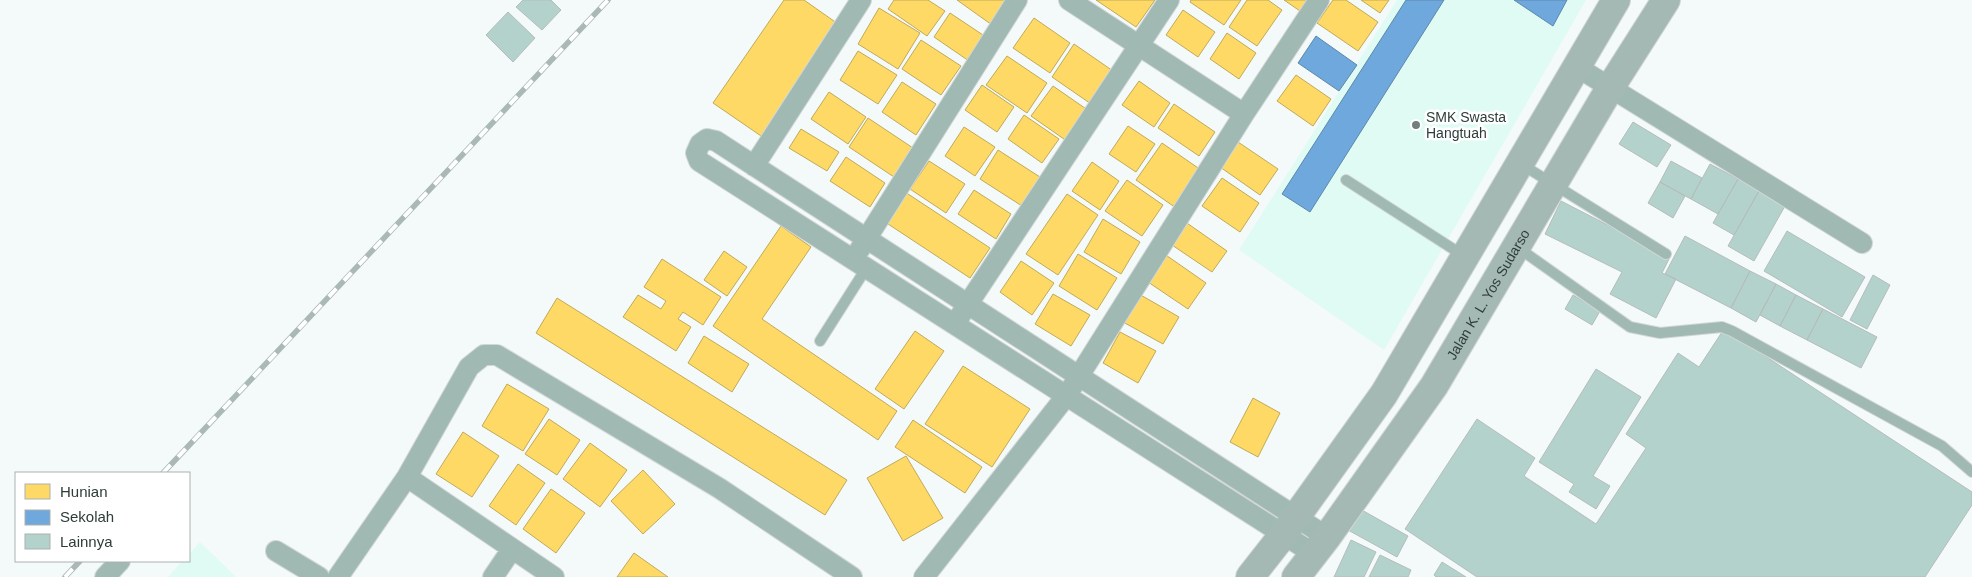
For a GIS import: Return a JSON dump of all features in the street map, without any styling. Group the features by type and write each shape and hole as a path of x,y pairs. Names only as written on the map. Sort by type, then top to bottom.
{"highway":[{"path":"1250,577 1384,394 1616,0"},
{"name":"Jalan K. L. Yos Sudarso","path":"1296,577 1434,386 1518,247 1610,88 1666,0"}],"street":[{"path":"754,166 861,0"},
{"path":"860,263 867,239 1017,0"},
{"path":"1069,0 1244,114"},
{"path":"955,324 1169,0"},
{"path":"924,577 1067,395 1244,114 1319,0"},
{"path":"1576,67 1862,243"},
{"path":"1289,526 1078,377 968,304 716,141 706,139 700,144 696,153 699,161 1067,395 1320,546"},
{"path":"338,577 407,477 469,367 484,355 496,355 720,488 852,577"},
{"path":"407,477 554,577"},
{"path":"493,577 512,549"},
{"path":"276,551 319,577"},
{"path":"105,577 119,562"}],"lane":[{"path":"1520,164 1666,254"},
{"path":"1346,180 1465,256"},
{"path":"1518,247 1630,327 1660,333 1722,327 1732,331 1942,446 1972,472"},
{"path":"820,341 860,263"}],"shaded area":[{"name":"SMK Swasta Hangtuah","path":"1397,0 1586,0 1384,350 1239,250"},
{"path":"200,542 236,577 168,577 181,562 190,562 190,553"}],"building: Hunian":[{"path":"784,0 804,0 841,26 764,138 713,103"},
{"path":"894,0 928,0 945,11 927,36 888,9"},
{"path":"957,0 1007,0 992,25"},
{"path":"1096,0 1155,0 1136,27"},
{"path":"1191,0 1241,0 1224,25 1190,2"},
{"path":"1247,0 1268,0 1282,10 1257,46 1229,27"},
{"path":"1284,0 1307,0 1300,11"},
{"path":"1333,0 1346,0 1378,22 1358,51 1317,23"},
{"path":"1361,0 1389,0 1380,13"},
{"path":"879,8 920,33 898,69 858,44"},
{"path":"1183,10 1215,32 1198,57 1166,35"},
{"path":"950,13 986,37 969,61 934,37"},
{"path":"1034,18 1070,43 1050,73 1013,48"},
{"path":"1227,33 1256,53 1239,79 1210,59"},
{"path":"921,40 961,66 941,95 902,69"},
{"path":"1074,44 1116,73 1094,106 1052,77"},
{"path":"858,51 897,75 878,104 840,80"},
{"path":"1007,56 1047,83 1027,113 986,85"},
{"path":"1296,75 1331,99 1313,126 1277,101"},
{"path":"1139,81 1170,103 1154,127 1122,105"},
{"path":"902,82 936,104 916,135 882,112"},
{"path":"982,85 1014,107 997,132 965,110"},
{"path":"1053,86 1092,113 1071,144 1031,116"},
{"path":"829,92 866,117 848,144 811,119"},
{"path":"1174,104 1215,132 1199,156 1158,128"},
{"path":"1024,115 1059,139 1042,163 1008,139"},
{"path":"868,118 913,148 894,177 849,147"},
{"path":"1128,126 1155,144 1136,172 1109,154"},
{"path":"964,127 995,147 975,176 945,156"},
{"path":"801,129 839,152 827,171 789,148"},
{"path":"1238,142 1278,169 1260,195 1220,167"},
{"path":"1162,143 1201,170 1176,208 1136,180"},
{"path":"998,150 1040,177 1022,206 980,179"},
{"path":"846,157 885,183 870,207 830,181"},
{"path":"929,161 965,184 946,213 910,189"},
{"path":"1092,162 1119,181 1100,210 1072,191"},
{"path":"1222,178 1259,203 1240,232 1202,206"},
{"path":"1127,180 1163,205 1142,236 1105,211"},
{"path":"974,190 1011,214 996,239 958,214"},
{"path":"905,192 990,248 970,278 885,222"},
{"path":"1067,194 1098,215 1058,275 1026,254"},
{"path":"1103,219 1140,242 1121,274 1084,252"},
{"path":"1184,221 1227,251 1212,272 1169,243"},
{"path":"781,226 811,247 762,319 897,411 878,440 713,326"},
{"path":"724,251 747,267 727,296 704,280"},
{"path":"1163,253 1206,283 1188,309 1145,280"},
{"path":"1078,254 1117,278 1097,310 1059,286"},
{"path":"662,259 721,297 703,325 683,312 678,319 691,327 676,351 623,317 638,295 661,309 666,301 644,287"},
{"path":"1021,261 1054,283 1032,315 1000,292"},
{"path":"1053,294 1090,315 1071,346 1035,324"},
{"path":"1139,294 1179,317 1163,344 1123,322"},
{"path":"557,298 847,480 825,515 536,333"},
{"path":"915,331 944,351 904,409 875,389"},
{"path":"1120,332 1156,351 1138,383 1103,363"},
{"path":"704,336 749,364 732,392 688,363"},
{"path":"963,366 1030,409 992,467 925,424"},
{"path":"507,384 549,409 523,451 482,426"},
{"path":"1253,398 1280,413 1258,457 1230,442"},
{"path":"549,419 580,440 557,475 525,454"},
{"path":"913,420 982,467 965,493 895,447"},
{"path":"463,432 499,456 472,497 436,474"},
{"path":"590,443 627,470 600,507 563,479"},
{"path":"906,456 943,518 903,541 867,478"},
{"path":"518,464 545,483 516,525 489,506"},
{"path":"643,470 675,504 643,534 611,501"},
{"path":"551,489 585,513 556,553 523,529"},
{"path":"634,553 668,577 617,577"}],"building: Sekolah":[{"path":"1406,0 1444,0 1310,212 1282,194"},
{"path":"1514,0 1567,0 1553,26"},
{"path":"1316,36 1357,65 1339,91 1298,63"}],"building: Lainnya":[{"path":"523,0 551,0 561,10 542,30 516,7"},
{"path":"508,12 535,38 513,62 486,35"},
{"path":"1633,122 1671,145 1657,167 1619,144"},
{"path":"1671,161 1702,178 1691,199 1660,182"},
{"path":"1710,164 1738,179 1718,214 1691,199"},
{"path":"1738,179 1759,191 1734,235 1713,223"},
{"path":"1660,182 1685,196 1673,218 1648,203"},
{"path":"1759,191 1785,206 1754,261 1728,246"},
{"path":"1561,201 1670,257 1662,273 1676,279 1656,318 1610,294 1622,272 1545,234"},
{"path":"1787,231 1865,277 1842,317 1764,271"},
{"path":"1685,236 1750,271 1731,308 1665,274"},
{"path":"1750,271 1776,284 1756,322 1731,308"},
{"path":"1873,275 1890,285 1867,329 1850,320"},
{"path":"1776,284 1796,295 1780,326 1760,315"},
{"path":"1573,295 1600,311 1592,325 1565,309"},
{"path":"1796,295 1823,309 1807,340 1780,326"},
{"path":"1823,309 1877,337 1861,368 1807,340"},
{"path":"1724,329 1972,492 1972,505 1925,577 1477,577 1405,529 1477,419 1535,458 1524,476 1596,524 1646,448 1626,434 1678,353 1699,367"},
{"path":"1596,369 1641,397 1593,476 1610,486 1596,509 1569,492 1574,484 1539,462"},
{"path":"1360,509 1408,536 1397,557 1348,530"},
{"path":"1351,540 1376,552 1364,577 1334,577"},
{"path":"1380,555 1411,570 1408,577 1369,577"},
{"path":"1442,562 1466,577 1436,577 1434,575"}],"railway":[{"path":"164,472 608,0"},
{"path":"65,577 79,562"}],"place":[{"name":"SMK Swasta Hangtuah","path":"1416,125"}]}
